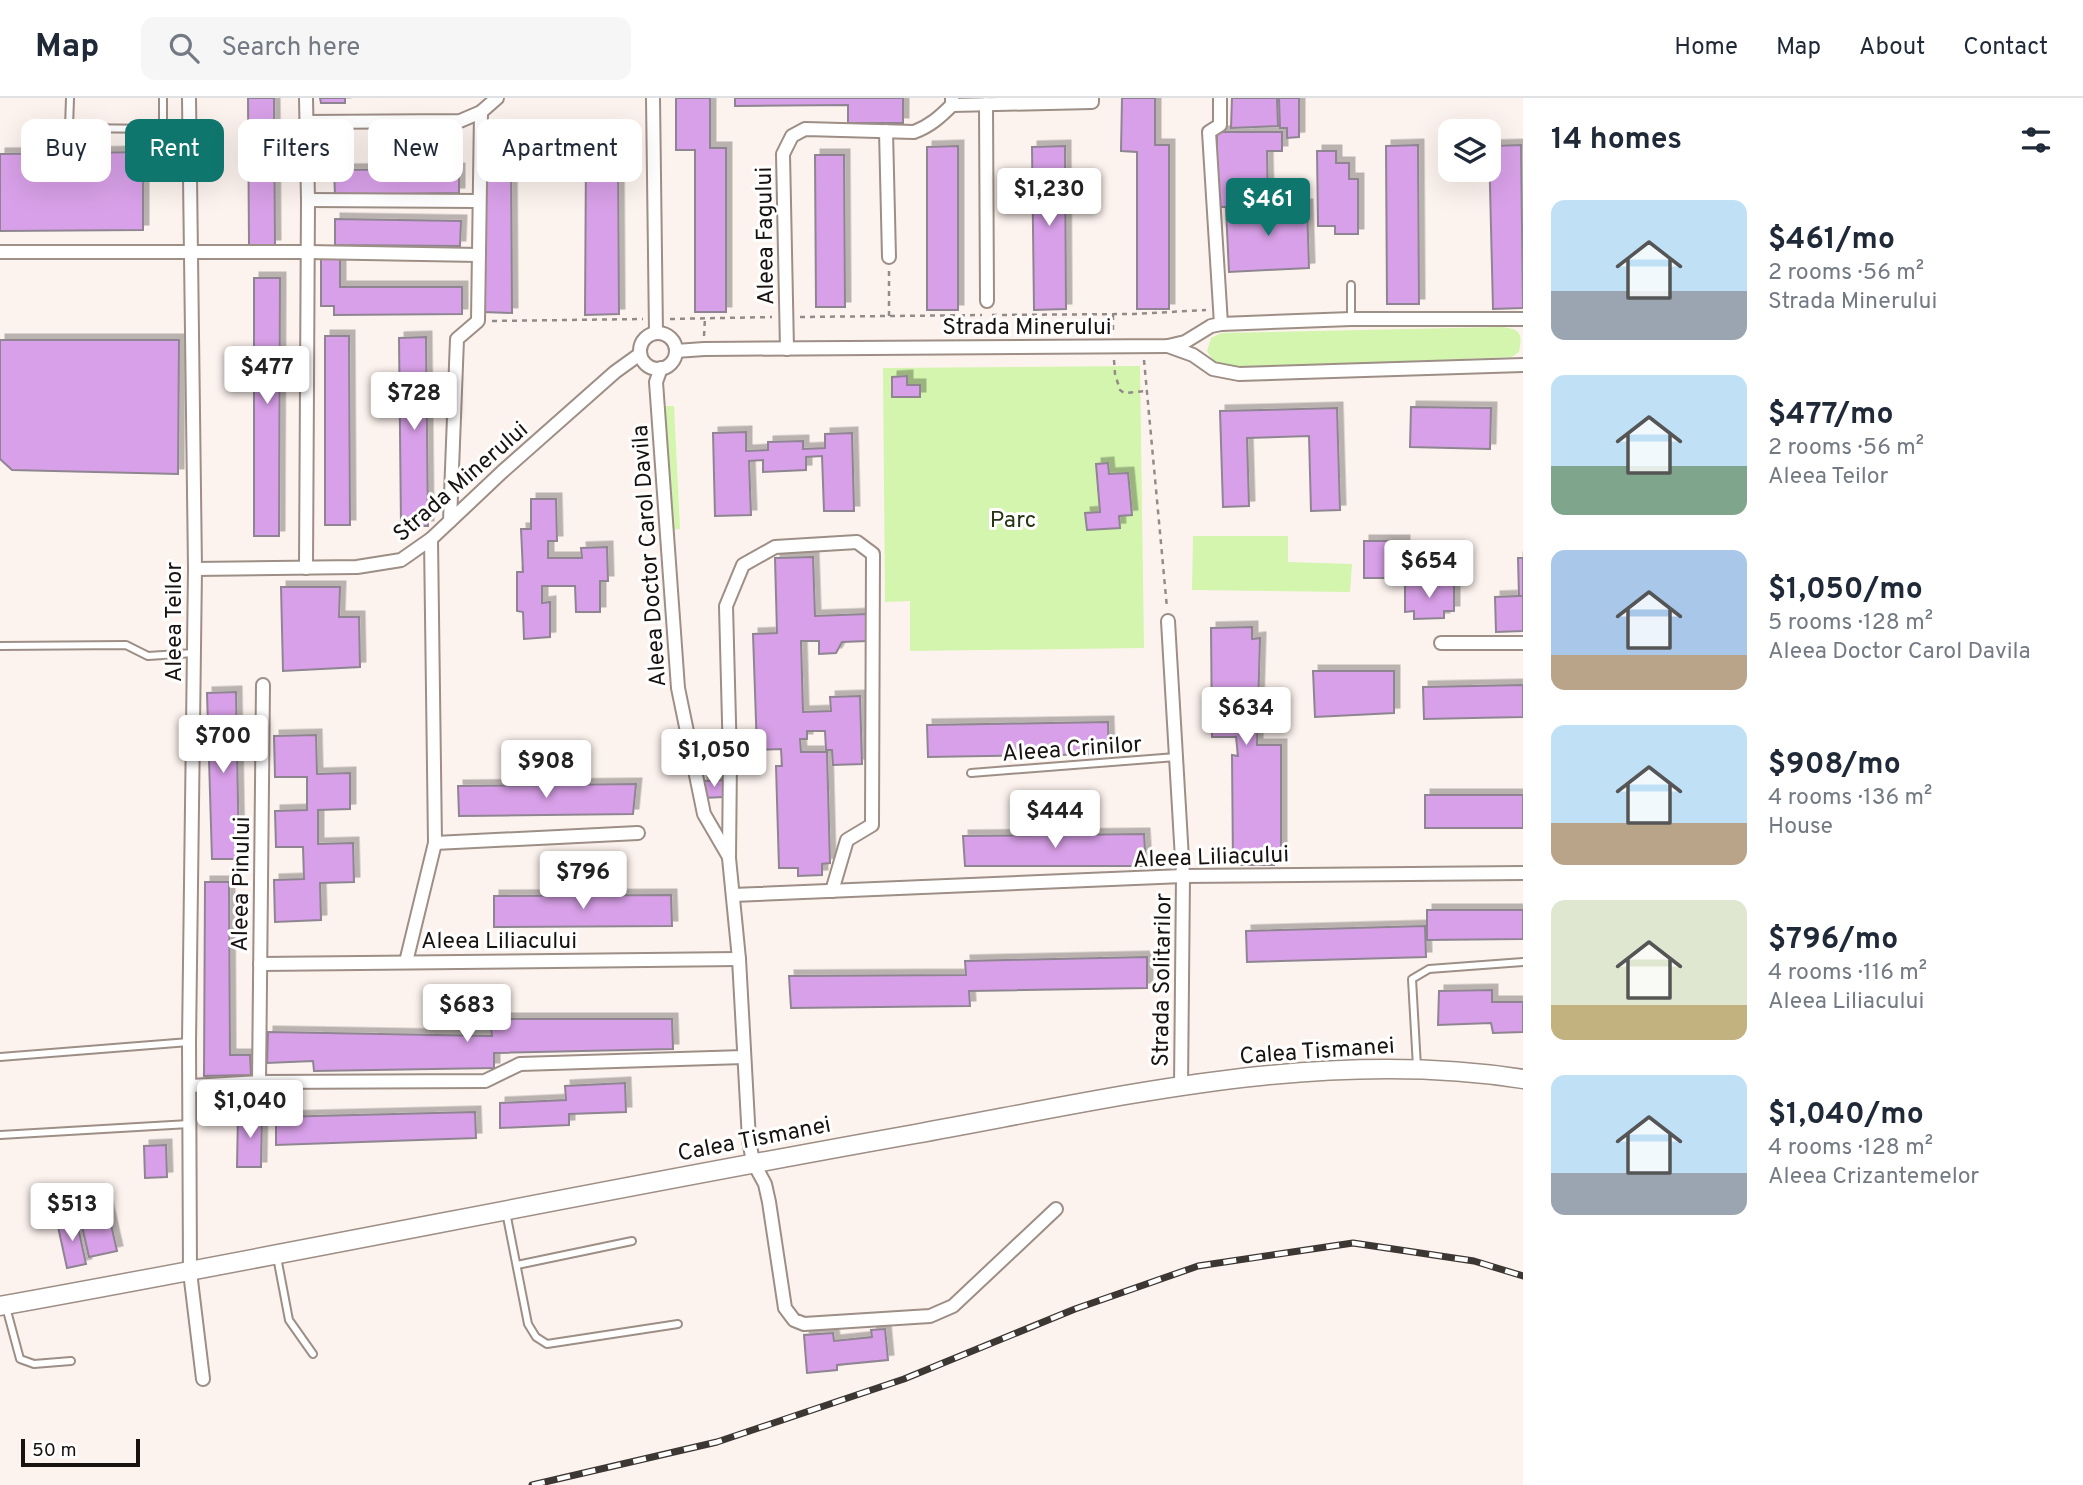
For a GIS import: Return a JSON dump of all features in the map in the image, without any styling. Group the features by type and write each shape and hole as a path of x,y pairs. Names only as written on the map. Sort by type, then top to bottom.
{"main road":[{"name":"Calea Tismanei","path":"3,1306 753,1162 1280,1073 1417,1069 1481,1072 1523,1079"}],"street":[{"name":"Aleea Teilor","path":"189,98 195,569 189,1042 190,1272 203,1379"},
{"path":"306,98 306,119"},
{"path":"354,122 460,121 481,112 497,98"},
{"path":"653,98 656,333"},
{"path":"952,102 1092,102 1092,98"},
{"path":"1220,98 1220,125 1209,132 1221,324"},
{"name":"Aleea Fagului","path":"787,349 783,154 792,136 805,129 914,132 928,126 952,102"},
{"path":"986,104 987,301"},
{"path":"450,521 457,339 478,321 481,112"},
{"path":"886,131 889,257"},
{"path":"306,568 308,182"},
{"path":"308,200 479,201"},
{"path":"0,252 479,255"},
{"name":"Strada Minerului","path":"676,351 1168,346 1185,342 1211,326 1221,324 1351,319 1523,319"},
{"path":"656,333 670,337 676,351 670,364 661,368 647,365 640,354 641,344 656,333"},
{"name":"Strada Minerului","path":"1168,346 1193,355 1213,369 1239,374 1523,365"},
{"name":"Strada Minerului","path":"195,569 383,565 401,560 431,539 615,372 640,354"},
{"name":"Aleea Doctor Carol Davila","path":"661,368 656,382 678,688 704,814 729,858"},
{"path":"407,962 435,843 431,539"},
{"name":"Aleea Doctor Carol Davila","path":"832,891 847,840 872,825 873,554 858,542 775,547 743,565 726,606 730,760 729,858 739,960 748,1140 753,1162 765,1184 769,1202 785,1308 794,1320 804,1324 930,1316 953,1306 1056,1209"},
{"name":"Strada Solitarilor","path":"1168,621 1183,876 1181,1088"},
{"path":"1441,643 1523,643"},
{"name":"Aleea Pinului","path":"258,1082 263,685"},
{"path":"435,843 638,833"},
{"name":"Aleea Liliacului","path":"733,895 1183,876 1523,873"},
{"name":"Aleea Liliacului","path":"260,964 739,960"},
{"path":"191,1086 258,1082 485,1081 520,1064 744,1057"}],"lane":[{"path":"70,98 69,128 163,129 163,98"},
{"path":"1351,285 1351,319"},
{"path":"0,646 126,645 148,656 194,653"},
{"name":"Aleea Crinilor","path":"971,773 1176,757"},
{"path":"1417,1069 1412,979 1429,969 1523,962"},
{"path":"0,1057 189,1042"},
{"path":"0,1135 191,1123"},
{"path":"506,1211 528,1324 536,1337 547,1344 678,1324"},
{"path":"517,1265 632,1241"},
{"path":"277,1255 289,1320 313,1354"},
{"path":"3,1306 20,1359 34,1364 71,1361"}],"path":[{"path":"889,257 889,316"},
{"path":"478,321 1113,314 1220,310"},
{"path":"1113,314 1115,374 1120,390 1124,393 1147,391"},
{"path":"1143,346 1168,621"}],"green space":[{"path":"1501,327 1519,333 1519,352 1512,357 1242,368 1217,363 1207,351 1211,338 1221,333"},
{"name":"Parc","path":"1140,366 1144,648 910,651 910,601 885,602 883,368"},
{"path":"664,406 674,406 680,529 672,530"},
{"path":"1193,536 1288,536 1288,562 1352,564 1350,592 1192,590"}],"building":[{"path":"248,98 274,98 274,119 248,119"},
{"path":"320,98 345,98 345,103 321,103"},
{"path":"676,98 710,98 710,148 726,148 726,312 695,312 695,150 676,150"},
{"path":"735,98 903,98 903,123 848,123 848,105 735,106"},
{"path":"1122,98 1155,98 1155,145 1169,145 1169,309 1137,309 1137,152 1121,151"},
{"path":"1232,98 1277,98 1278,126 1231,128"},
{"path":"1279,98 1299,98 1299,137 1287,138 1287,128 1280,128"},
{"path":"1217,132 1282,132 1282,151 1267,151 1268,207 1217,207"},
{"path":"1418,145 1419,304 1387,304 1386,146"},
{"path":"1521,145 1523,308 1493,309 1490,182 1501,182 1501,146"},
{"path":"958,146 958,310 927,310 927,147"},
{"path":"1065,146 1066,309 1034,310 1032,147"},
{"path":"1317,151 1336,151 1336,163 1349,163 1349,179 1358,179 1358,234 1335,234 1335,226 1318,226"},
{"path":"111,152 125,152 125,182 143,182 143,230 0,231 0,154 21,154 21,182 111,182"},
{"path":"815,155 844,155 845,307 816,307"},
{"path":"354,170 368,170 368,182 459,182 459,193 335,195 334,182 354,182"},
{"path":"249,182 275,182 275,245 249,245"},
{"path":"484,182 511,182 512,313 483,312"},
{"path":"586,182 618,182 619,314 585,315"},
{"path":"1307,205 1309,268 1229,272 1226,209"},
{"path":"335,219 461,221 460,246 335,245"},
{"path":"321,259 340,259 340,287 462,287 462,314 334,315 334,306 321,306"},
{"path":"254,278 280,278 279,536 254,536"},
{"path":"325,336 349,336 350,525 325,525"},
{"path":"426,337 428,526 401,526 399,338"},
{"path":"0,340 179,340 178,474 12,470 0,459"},
{"path":"907,376 907,385 920,385 920,397 892,397 892,377"},
{"path":"1411,407 1491,408 1490,449 1410,447"},
{"path":"1337,408 1340,510 1311,511 1309,436 1247,438 1249,506 1223,507 1220,411"},
{"path":"746,432 746,451 768,450 768,442 803,441 803,449 825,448 825,434 852,433 854,511 824,511 822,456 806,457 806,470 763,472 763,460 749,461 751,515 715,516 713,433"},
{"path":"1108,463 1109,474 1128,473 1132,515 1119,516 1120,528 1087,530 1085,513 1100,512 1096,464"},
{"path":"531,499 556,499 557,541 548,541 548,558 582,558 581,548 607,547 608,581 600,581 600,612 576,612 575,586 542,586 542,603 550,602 550,637 524,639 523,612 517,611 517,572 523,572 521,529 531,529"},
{"path":"1364,541 1404,541 1404,572 1394,572 1394,578 1364,578"},
{"path":"813,557 815,616 867,614 867,641 842,642 836,653 819,654 819,641 801,641 803,712 831,711 830,697 860,696 862,764 833,765 832,750 826,750 825,731 807,731 807,739 800,739 801,752 827,752 830,863 822,864 822,875 798,876 798,868 779,868 776,766 782,766 781,749 757,750 753,634 777,633 775,558"},
{"path":"1518,558 1523,558 1523,596 1519,596"},
{"path":"1405,584 1454,584 1454,611 1444,611 1444,618 1414,619 1414,611 1405,612"},
{"path":"281,587 340,587 339,617 359,617 360,667 283,671"},
{"path":"1523,596 1523,631 1496,632 1495,597"},
{"path":"1252,627 1252,639 1260,638 1257,745 1281,745 1281,852 1275,853 1274,865 1233,865 1232,755 1238,756 1236,737 1212,737 1211,628"},
{"path":"1313,671 1394,671 1394,713 1315,717"},
{"path":"1523,685 1523,717 1424,719 1423,687"},
{"path":"236,692 239,859 212,859 207,693"},
{"path":"1108,722 1109,754 928,757 927,725"},
{"path":"316,735 317,774 350,773 350,809 318,810 318,844 353,843 354,882 320,883 321,920 275,922 274,880 304,879 303,847 276,847 275,811 307,810 307,777 275,777 274,736"},
{"path":"726,780 725,797 702,798 702,781"},
{"path":"636,784 633,814 459,816 458,786"},
{"path":"1425,795 1523,795 1523,828 1425,828"},
{"path":"1144,834 1146,866 965,866 963,836"},
{"path":"205,882 229,882 230,1055 250,1055 251,1075 204,1076"},
{"path":"671,895 672,926 494,927 494,896"},
{"path":"1427,910 1523,910 1523,939 1427,940"},
{"path":"1425,926 1426,957 1247,962 1246,931"},
{"path":"1147,957 1147,988 969,991 970,1006 791,1008 789,976 966,975 965,961"},
{"path":"1492,990 1492,1002 1523,1002 1523,1032 1493,1033 1491,1023 1438,1025 1439,991"},
{"path":"490,1019 672,1019 673,1049 494,1053 494,1068 314,1071 313,1061 267,1063 268,1032 492,1036"},
{"path":"625,1083 626,1112 569,1114 569,1125 500,1128 500,1103 566,1100 565,1086"},
{"path":"475,1112 476,1138 276,1145 276,1117"},
{"path":"238,1114 262,1114 261,1167 237,1167"},
{"path":"166,1145 167,1177 145,1178 144,1146"},
{"path":"105,1198 117,1251 89,1257 77,1204"},
{"path":"76,1218 86,1264 67,1268 57,1222"},
{"path":"885,1329 888,1360 837,1365 837,1370 807,1373 804,1335 833,1333 834,1341 872,1337 871,1330"}],"railway":[{"path":"532,1485 717,1442 904,1379 1075,1309 1198,1266 1353,1243 1474,1261 1523,1276"}]}
